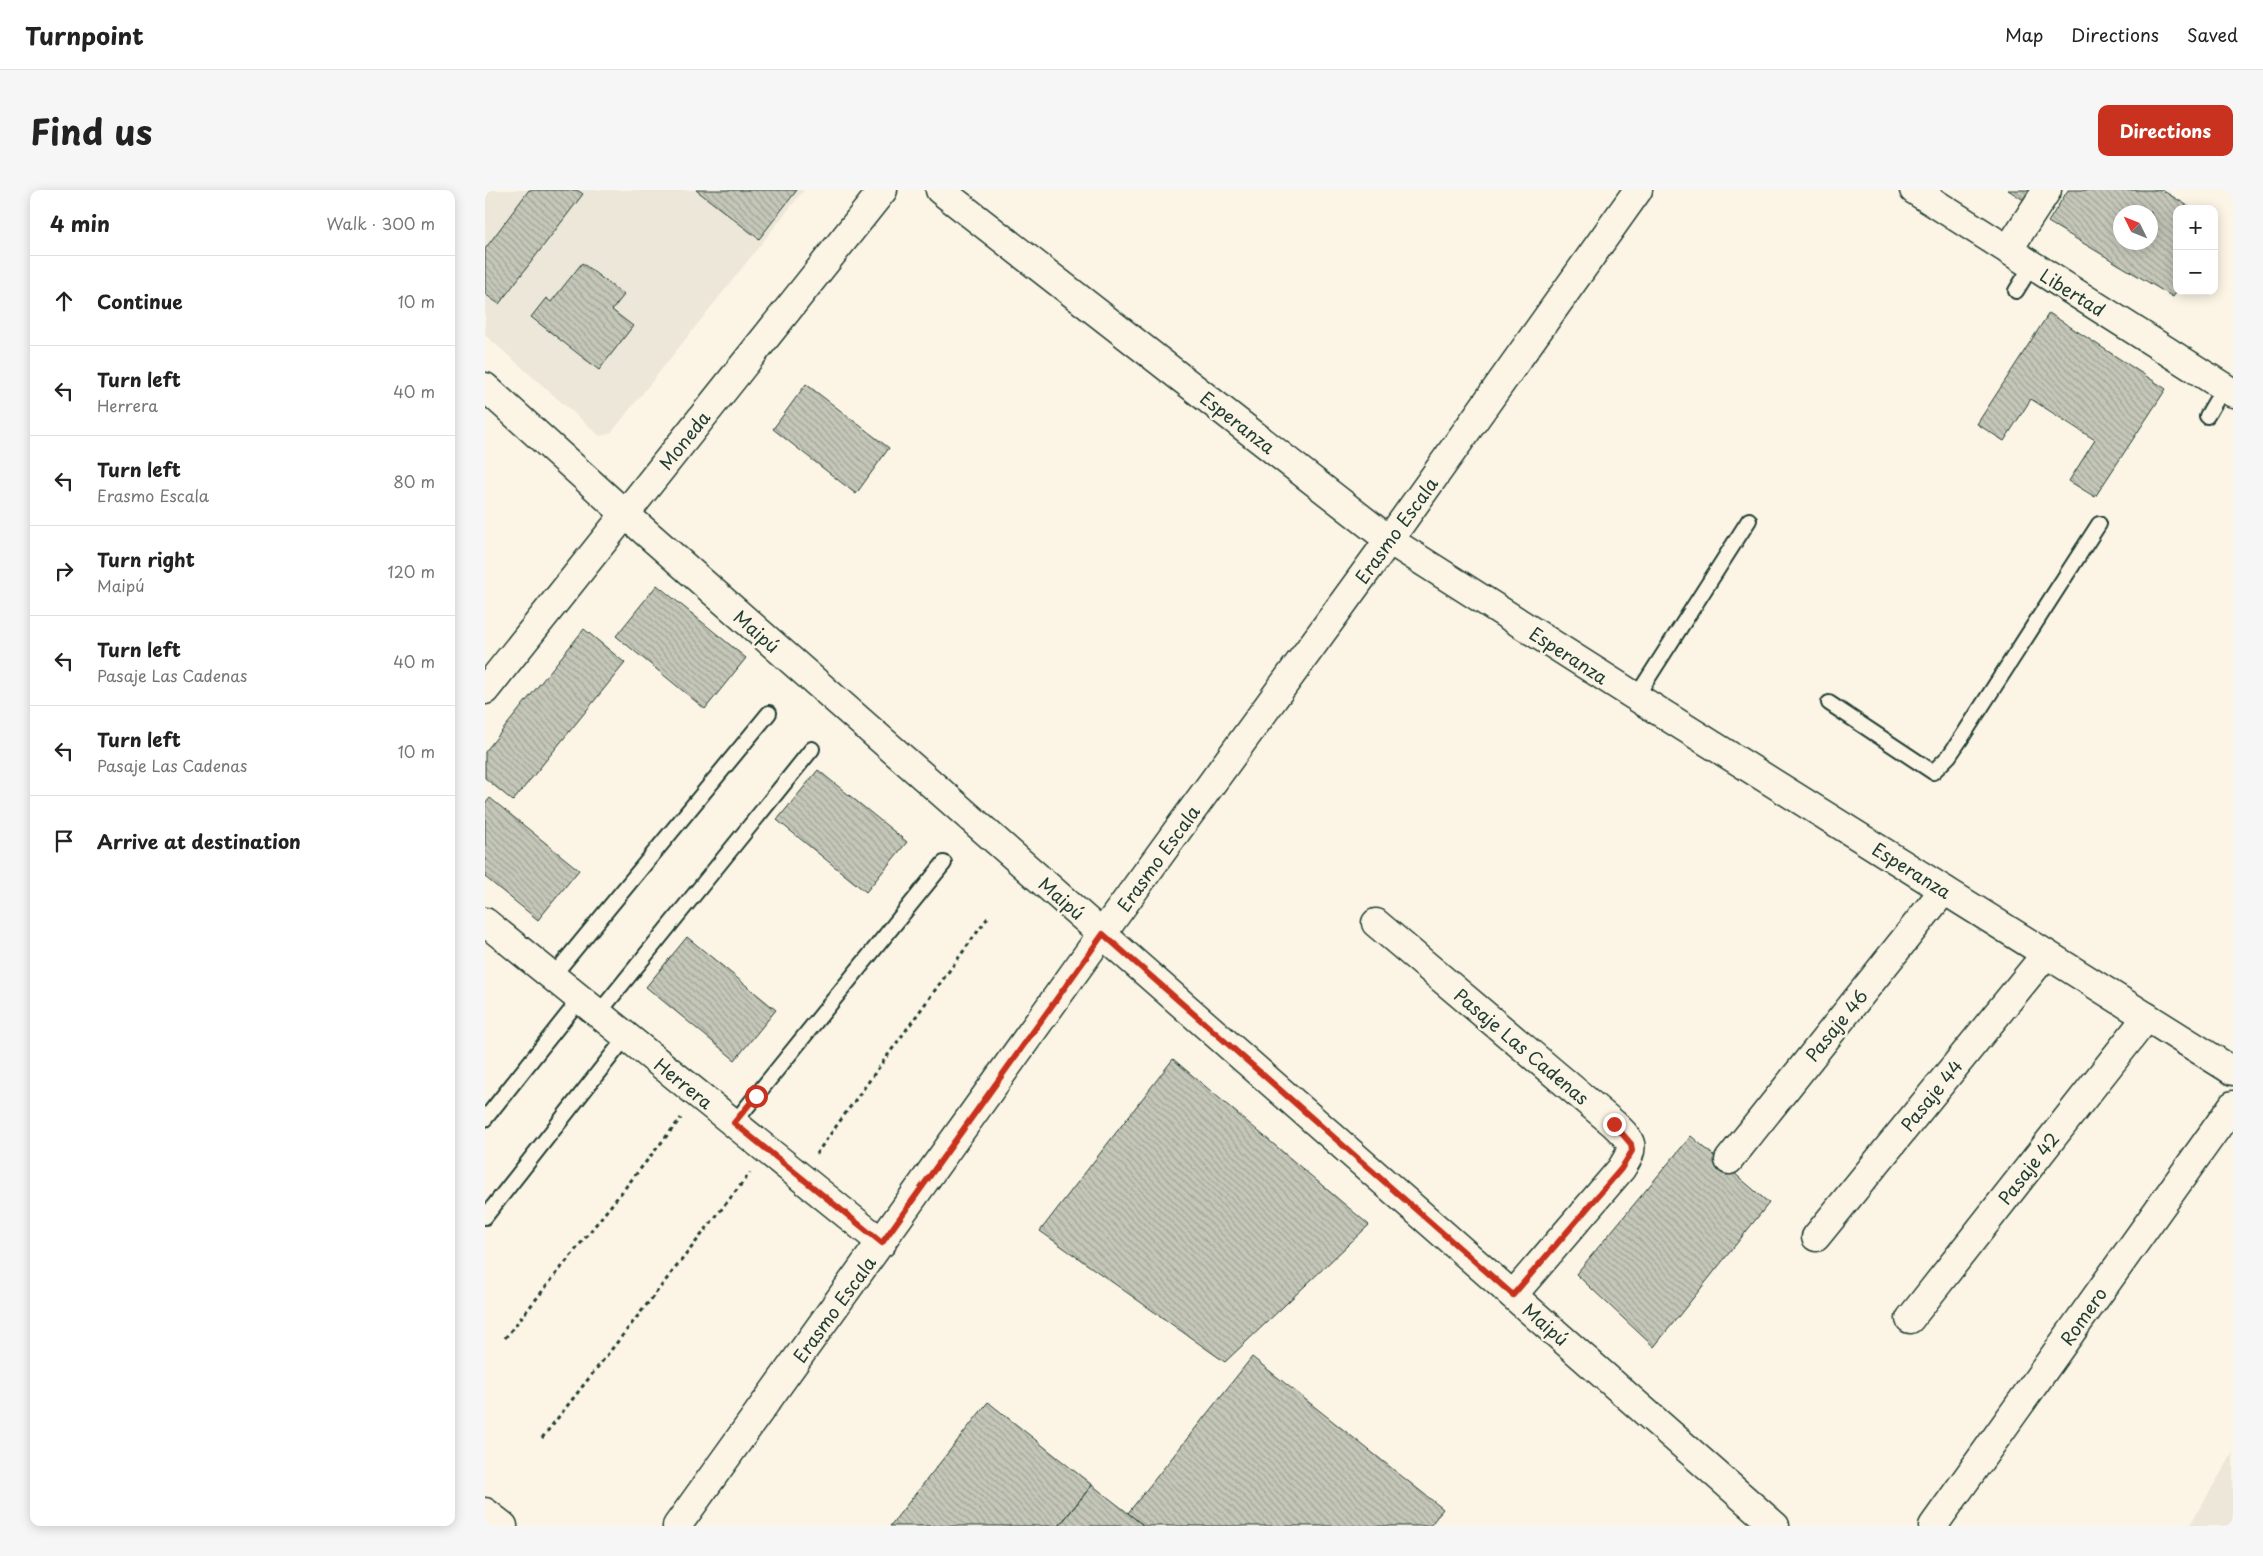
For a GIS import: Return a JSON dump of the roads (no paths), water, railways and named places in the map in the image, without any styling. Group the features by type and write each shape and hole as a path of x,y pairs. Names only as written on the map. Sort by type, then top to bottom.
{"street":[{"name":"Moneda","path":"485,690 883,190"},
{"name":"Esperanza","path":"940,190 1389,540 2233,1071"},
{"name":"Erasmo Escala","path":"677,1526 1389,540 1638,190"},
{"name":"Libertad","path":"1914,190 2229,390"},
{"path":"2008,250 2047,190"},
{"name":"Maipú","path":"485,387 625,514 1775,1526"},
{"name":"Pasaje 46","path":"1729,1160 1944,890"},
{"name":"Herrera","path":"485,922 882,1243"},
{"name":"Pasaje Las Cadenas","path":"1376,923 1614,1124 1631,1144 1632,1151 1621,1169 1513,1295"},
{"name":"Pasaje 44","path":"1817,1237 2046,954"},
{"name":"Pasaje 42","path":"1910,1319 2147,1017"},
{"name":"Romero","path":"1933,1526 2233,1105"},
{"path":"485,1512 503,1526"}],"lane":[{"path":"2016,290 2032,265"},
{"path":"2207,416 2229,390"},
{"path":"1636,697 1749,520"},
{"path":"1829,703 1933,772 1949,756 1962,737 2099,524"},
{"path":"552,977 769,713"},
{"path":"485,1119 589,1006 812,749"},
{"path":"734,1123 943,863"},
{"path":"485,1218 626,1036"}]}
